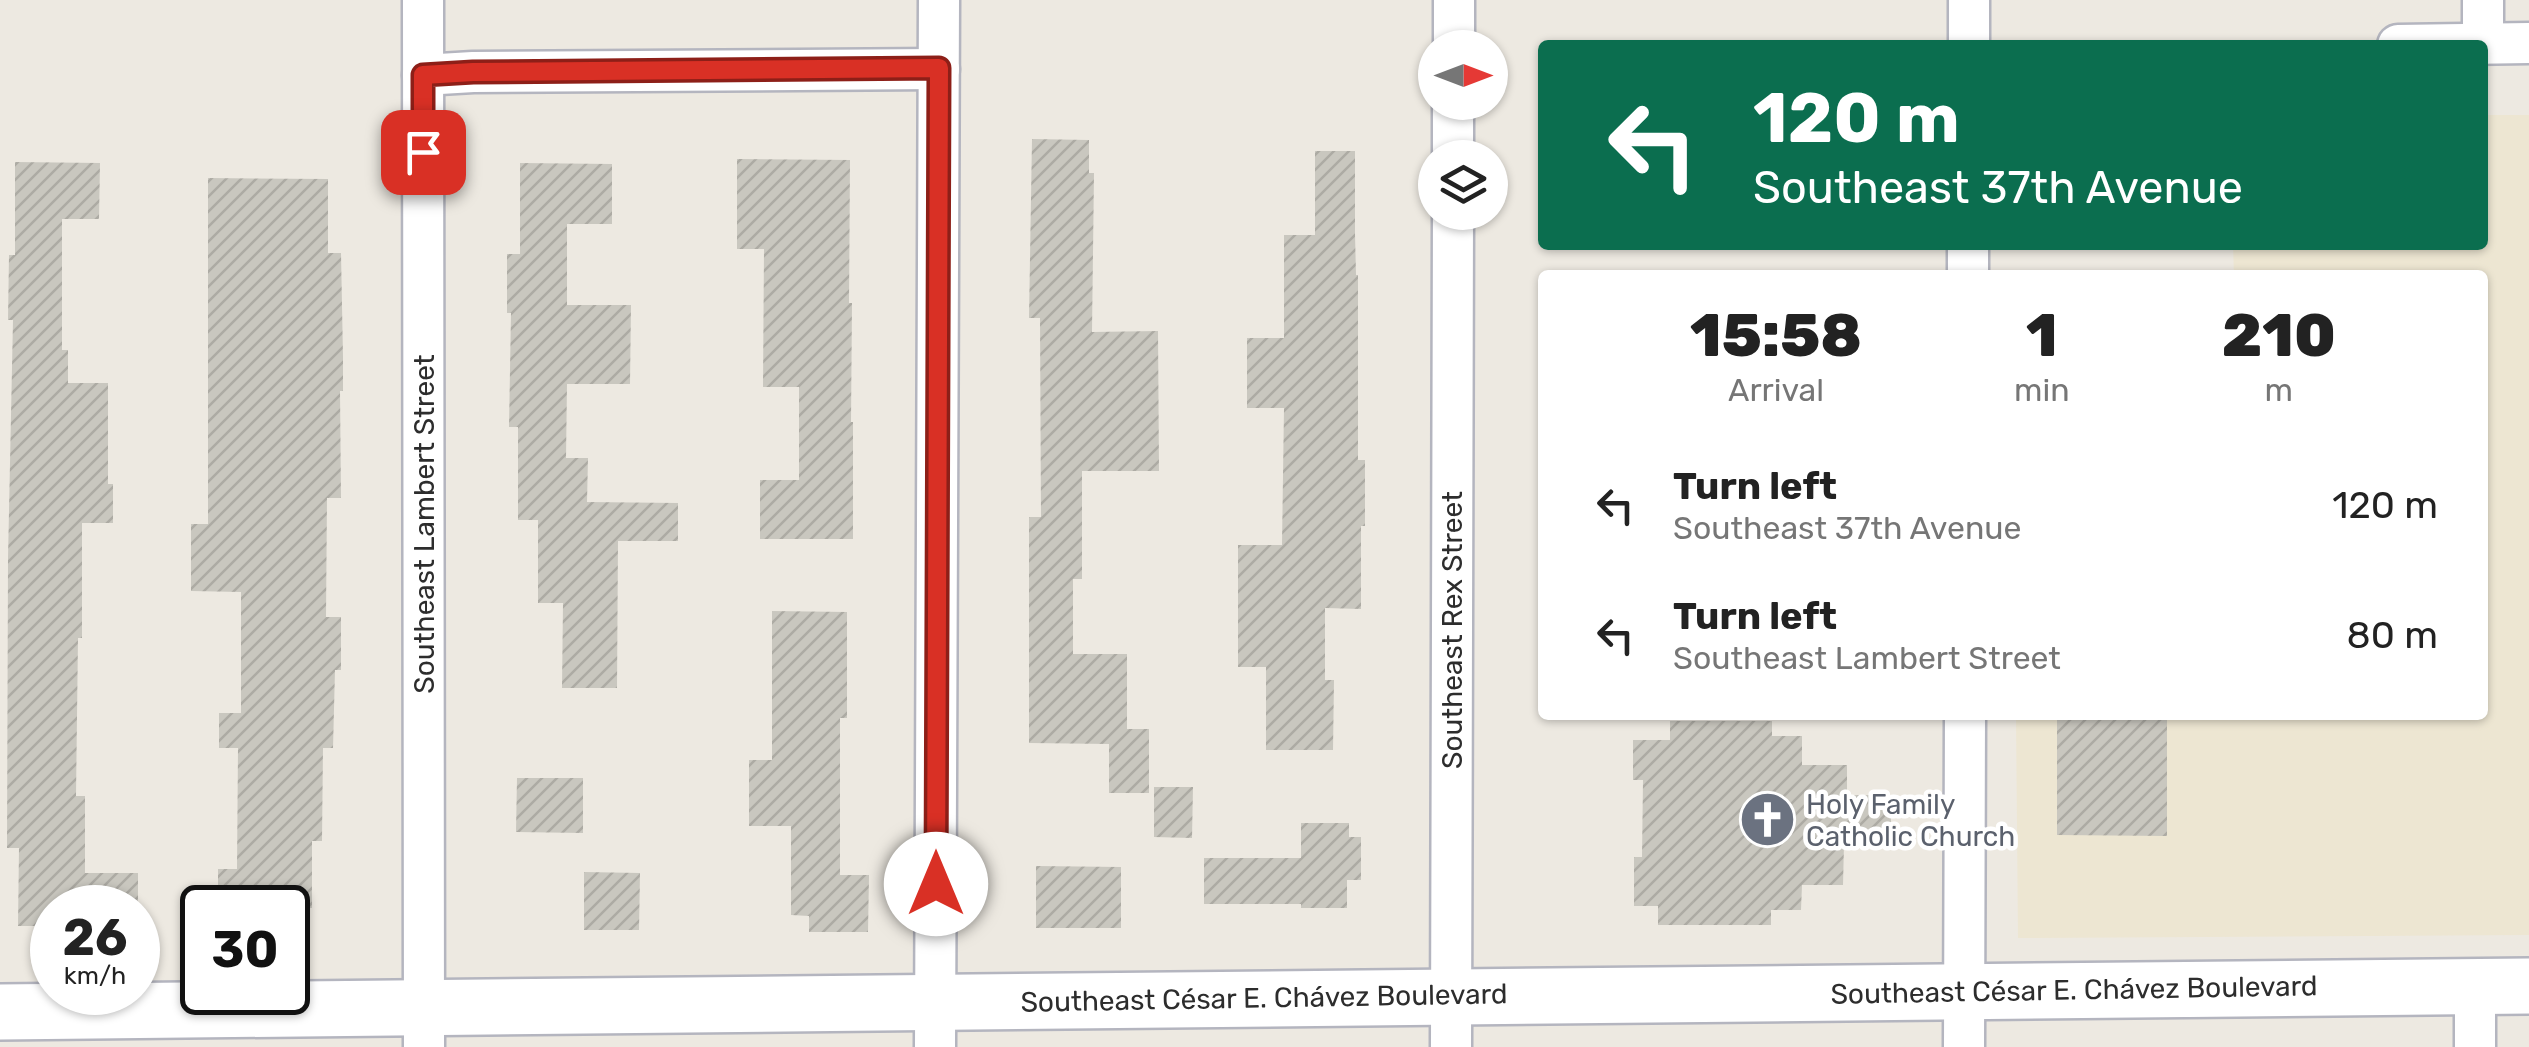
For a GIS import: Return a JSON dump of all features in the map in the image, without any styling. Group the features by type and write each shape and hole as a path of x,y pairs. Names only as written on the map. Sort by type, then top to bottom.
{"street":[{"name":"Southeast Lambert Street","path":"423,0 424,1027"},
{"path":"935,1024 938,0"},
{"path":"1454,0 1454,30"},
{"path":"1969,0 1969,40"},
{"path":"2483,0 2483,40"},
{"path":"2488,44 2529,44"},
{"path":"423,75 939,68"},
{"name":"Southeast Rex Street","path":"1451,1021 1453,230"},
{"path":"1964,1047 1965,720"},
{"path":"2475,986 2475,1047"},
{"name":"Southeast César E. Chávez Boulevard","path":"0,1012 424,1027 1451,1021 1964,990 2529,986"}],"shaded area":[{"path":"2488,115 2529,115 2529,935 2018,938 2016,720 2488,720 2488,270 2234,270 2233,250 2488,250"}],"building":[{"path":"1032,139 1089,140 1089,173 1094,173 1092,332 1158,331 1159,471 1082,471 1082,579 1073,579 1073,654 1127,654 1127,729 1149,729 1149,793 1109,793 1109,744 1029,743 1029,517 1041,517 1040,318 1029,318"},
{"path":"1315,151 1355,151 1358,460 1365,460 1361,609 1325,608 1325,680 1334,680 1333,750 1266,750 1266,667 1238,667 1238,545 1282,545 1284,408 1247,408 1247,338 1284,338 1284,235 1315,235"},
{"path":"737,159 850,160 853,539 760,539 760,480 799,480 799,387 763,387 764,249 737,249"},
{"path":"15,162 100,163 99,219 62,219 62,350 68,350 68,383 108,383 108,484 113,484 113,523 82,523 76,796 85,796 85,873 138,873 138,885 30,885 30,926 18,926 19,848 7,848 13,320 8,320 9,255 15,255"},
{"path":"520,163 612,164 612,224 567,224 567,305 631,305 630,384 567,384 566,458 588,458 587,502 678,503 678,541 618,541 617,688 562,688 563,603 538,603 538,520 518,520 518,427 509,427 511,313 507,313 507,254 520,254"},
{"path":"208,178 328,179 328,253 341,253 343,391 341,498 327,498 326,617 341,617 341,670 335,670 333,748 323,748 322,841 312,841 312,908 310,885 218,885 218,869 237,869 238,748 219,748 219,713 241,713 241,592 191,591 191,524 208,524"},
{"path":"772,611 847,612 847,718 840,718 840,875 869,875 868,932 809,932 809,916 791,915 791,826 749,826 749,760 772,760"},
{"path":"2057,720 2167,720 2167,836 2057,835"},
{"name":"Holy Family Catholic Church","path":"1670,721 1772,721 1772,736 1802,736 1802,765 1847,765 1847,795 1891,795 1891,845 1844,844 1843,885 1802,885 1801,910 1771,910 1771,925 1658,925 1658,906 1634,906 1634,857 1642,857 1643,780 1633,780 1633,740 1670,740"},
{"path":"517,778 583,778 583,833 516,832"},
{"path":"1154,787 1193,787 1192,838 1154,837"},
{"path":"1301,823 1349,823 1349,837 1361,837 1361,880 1347,880 1347,908 1204,904 1204,858 1301,858"},
{"path":"1036,866 1121,867 1121,928 1036,928"},
{"path":"584,872 640,873 639,930 584,930"}],"place":[{"name":"Holy Family Catholic Church","path":"1767,820"}],"route":[{"path":"423,152 423,75 939,68 936,884"}]}
